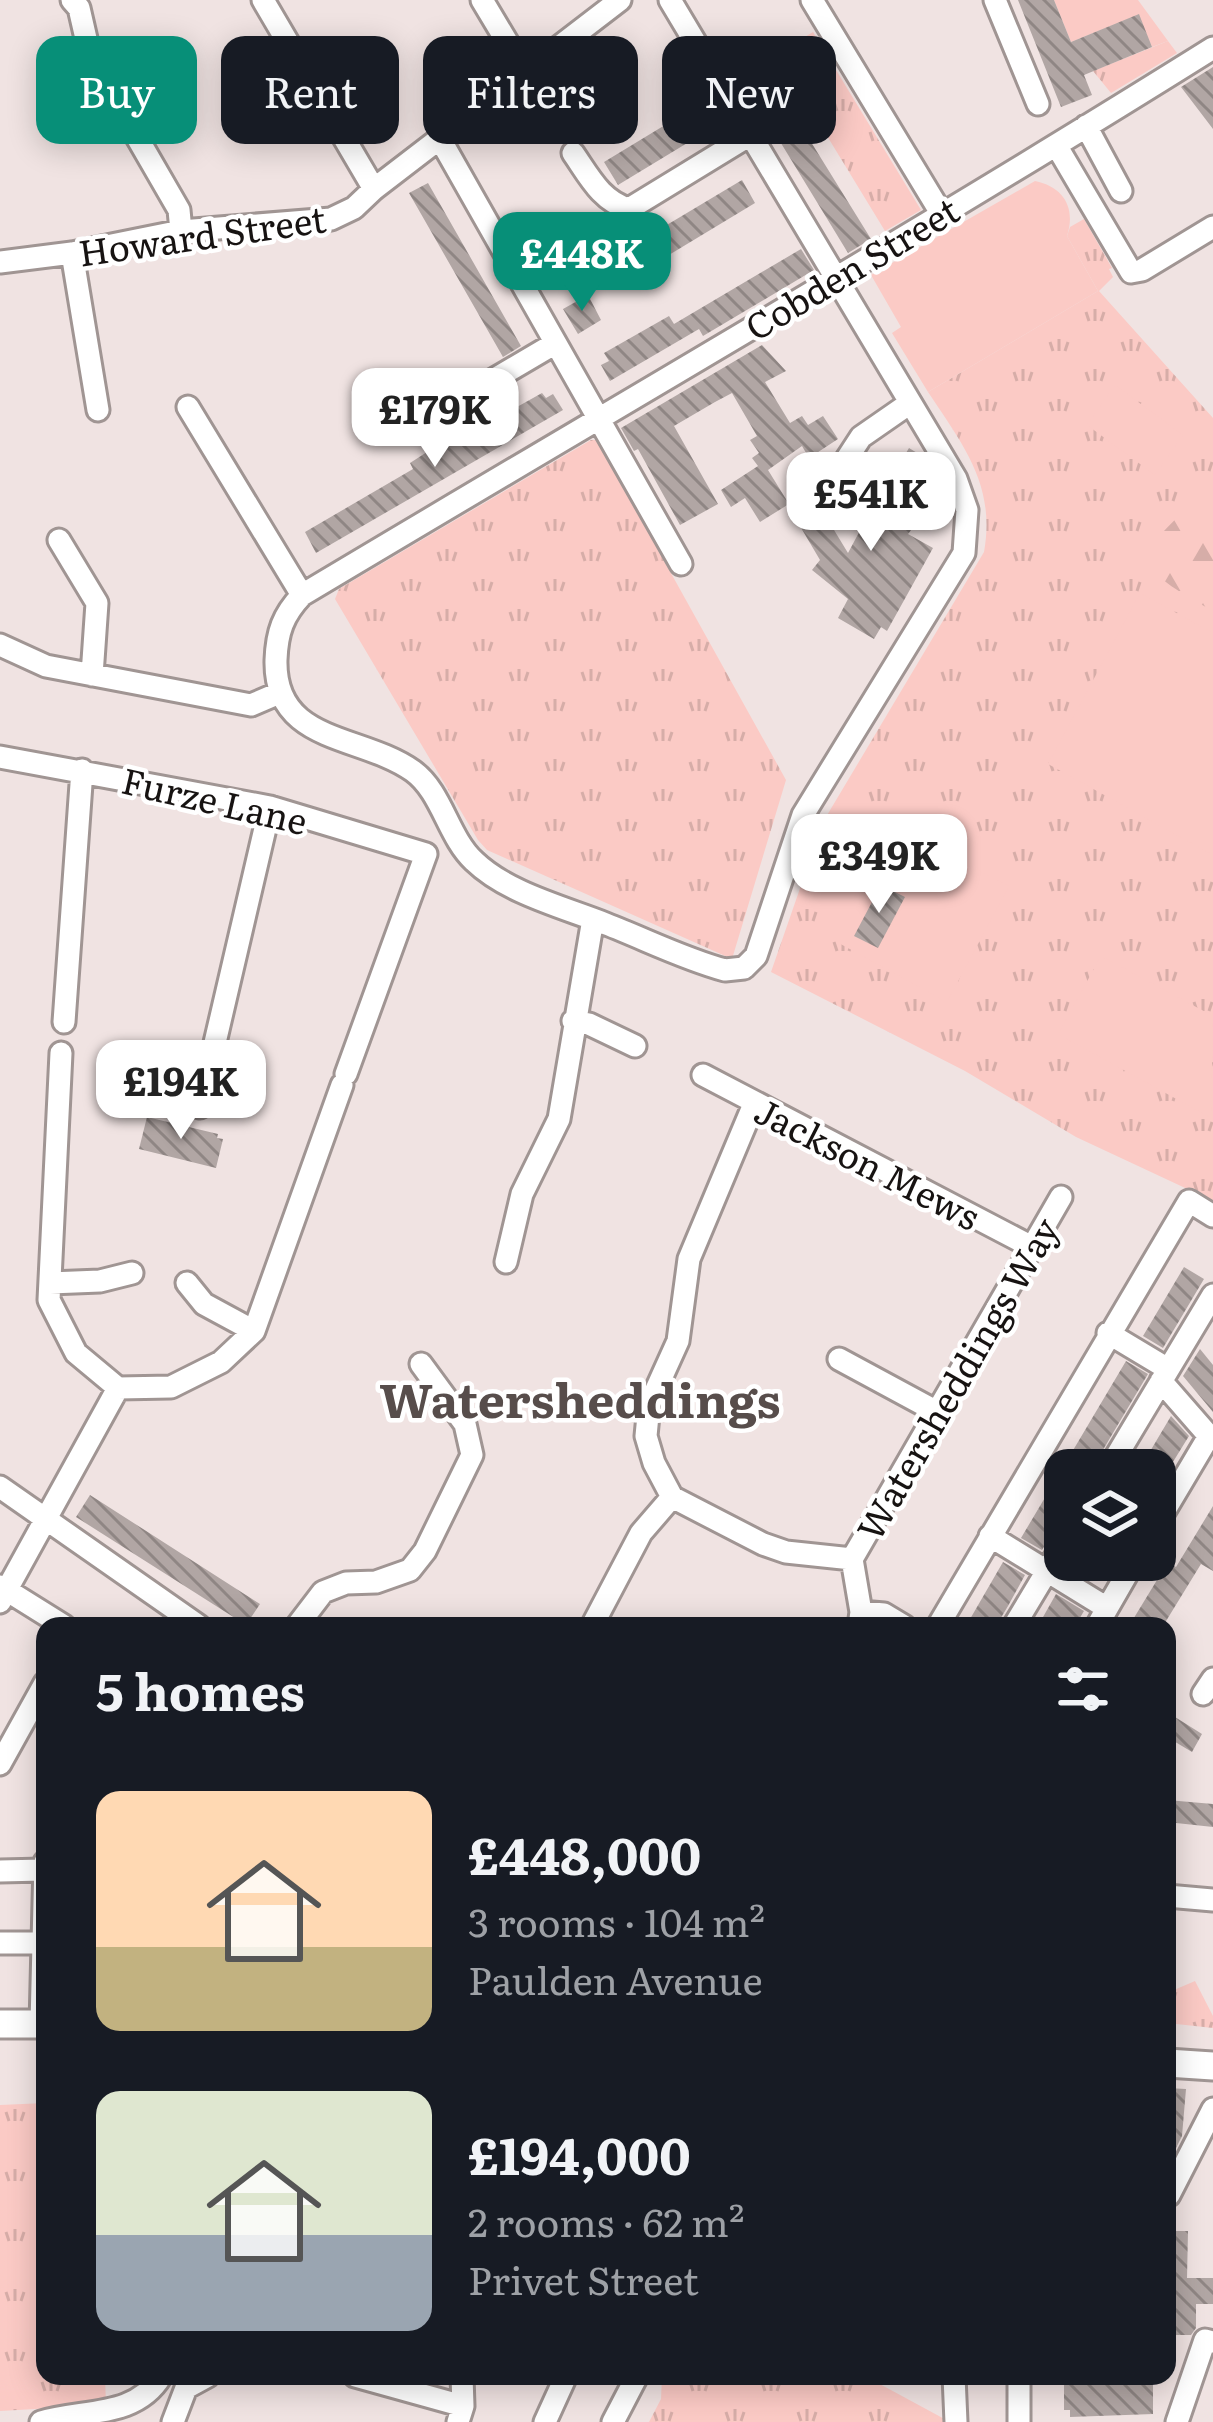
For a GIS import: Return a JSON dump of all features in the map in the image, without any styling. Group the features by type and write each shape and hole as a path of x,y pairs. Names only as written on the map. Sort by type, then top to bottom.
{"main road":[{"path":"0,2024 36,2025"},
{"path":"1176,2063 1213,2066"}],"street":[{"path":"72,0 79,8 90,56 179,210 181,231"},
{"path":"263,0 374,189"},
{"path":"482,0 504,36"},
{"name":"Howard Street","path":"572,36 620,0"},
{"path":"670,0 691,36"},
{"path":"812,0 941,213"},
{"path":"995,0 1038,104"},
{"name":"Cobden Street","path":"302,595 1213,48"},
{"path":"1086,126 1121,191"},
{"name":"Howard Street","path":"0,262 181,231 331,219 354,208 433,144"},
{"path":"443,144 681,564"},
{"path":"573,153 602,195 629,209 735,144"},
{"path":"188,407 302,595 285,613 277,636 279,693 298,719 414,772 434,798 453,838 477,865 522,891 707,965 736,970 751,964 803,815 967,542 968,510 961,490 755,144"},
{"path":"1056,145 1131,272 1142,270 1213,226"},
{"path":"71,253 98,410"},
{"path":"464,398 554,344"},
{"path":"833,480 861,437 910,403"},
{"path":"58,540 97,603 92,675"},
{"path":"0,645 46,666 250,704 279,693"},
{"name":"Furze Lane","path":"0,757 270,807 426,854 254,1331"},
{"path":"64,1022 82,770"},
{"path":"200,1107 270,807"},
{"path":"506,1262 521,1194 559,1119 593,919"},
{"path":"573,1021 635,1046"},
{"path":"62,1053 49,1300 76,1353 118,1388 171,1387 221,1361 254,1331 204,1304 187,1283"},
{"name":"Jackson Mews","path":"703,1075 1034,1248"},
{"path":"754,1104 689,1259 678,1341 649,1405 646,1436 672,1497 786,1552 852,1559 860,1617"},
{"name":"Watersheddings Way","path":"852,1559 1061,1197"},
{"path":"943,1617 1190,1201 1213,1216"},
{"path":"50,1283 100,1281 132,1273"},
{"path":"1120,1449 1164,1375 1206,1326 1213,1295"},
{"path":"1108,1333 1164,1375 1211,1438 1176,1494"},
{"path":"838,1359 939,1413"},
{"path":"304,1617 323,1592 410,1570 425,1551 472,1455 465,1424 422,1364"},
{"path":"47,1617 2,1593 118,1388"},
{"path":"0,1486 171,1617"},
{"path":"597,1617 641,1533 672,1497"},
{"path":"990,1536 1044,1571"},
{"path":"1019,1617 1044,1575"},
{"path":"1057,1581 1102,1617 1123,1581"},
{"path":"0,1764 36,1700"},
{"path":"0,1871 36,1867"},
{"path":"1176,1897 1213,1900"},
{"path":"0,1943 36,1943"},
{"path":"1176,2185 1206,2143 1213,2109"},
{"path":"1177,2422 1209,2341"},
{"path":"41,2422 125,2407 155,2385"},
{"path":"173,2422 192,2385"},
{"path":"380,2385 460,2414"},
{"path":"544,2422 562,2385"},
{"path":"613,2422 632,2385"},
{"path":"954,2385 956,2422"},
{"path":"1019,2385 1019,2422"}],"green space":[{"path":"1054,0 1138,0 1168,41 1152,47 1138,15 1071,42"},
{"path":"1168,41 1177,53 1111,93 1093,71"},
{"path":"836,70 921,210 885,231 832,144 836,144"},
{"path":"1035,181 1054,188 1065,200 1070,216 1067,236 1098,291 928,392 892,333 901,327 871,275"},
{"path":"1084,219 1112,268 1113,277 1099,291 1213,418 1213,1201 1076,1137 965,1071 771,972 823,822 984,552 981,486 964,448 928,392 1098,291 1067,236 1070,227"},
{"path":"1115,385 1183,435 1155,475 1087,425"},
{"path":"597,440 786,780 732,959 487,850 335,599 339,589"},
{"path":"1193,504 1213,511 1213,611 1172,586 1152,565 1157,540"},
{"path":"1140,593 1213,633 1213,855 1048,764"},
{"path":"892,827 1009,886 947,1002 835,941"},
{"path":"1101,956 1213,1016 1211,1118 1058,1034"},
{"path":"1195,1981 1213,2016 1213,2028 1176,2024 1176,1989"},
{"path":"36,2103 36,2385 105,2385 106,2405 0,2411 0,2105"},
{"path":"662,2385 882,2385 950,2422 649,2422 661,2399"}],"building":[{"path":"1018,0 1054,0 1071,42 1139,14 1152,47 1084,75 1092,95 1061,107"},
{"path":"1213,67 1213,129 1181,87"},
{"path":"662,127 662,144 686,144 618,185 604,162"},
{"path":"781,144 812,144 871,239 848,253"},
{"path":"742,180 755,203 649,267 635,244"},
{"path":"428,183 521,346 503,357 409,193"},
{"path":"801,249 814,270 703,336 699,329 610,381 601,365 609,361 604,353 669,316 674,324"},
{"path":"588,295 601,320 578,334 563,309"},
{"path":"762,345 786,371 765,382 790,423 802,416 808,425 823,416 838,439 809,458 802,446 768,470 789,504 760,522 745,498 731,507 721,490 758,466 752,458 759,453 750,440 757,436 732,393 715,402 674,426 718,504 680,525 638,449 634,451 621,428"},
{"path":"542,393 546,398 553,394 563,410 316,553 305,532 413,469 410,463 427,452 429,456"},
{"path":"909,448 922,456 888,516 933,548 887,631 881,627 874,639 838,618 848,599 812,570 820,560 797,521 820,507 848,553 878,497 862,487 877,463 894,473"},
{"path":"881,885 905,897 878,948 854,936"},
{"path":"147,1117 218,1134 223,1139 216,1168 139,1149"},
{"path":"1184,1267 1204,1279 1163,1348 1143,1336"},
{"path":"1200,1349 1213,1365 1213,1412 1183,1376"},
{"path":"1126,1361 1148,1374 1103,1449 1074,1449"},
{"path":"1171,1416 1189,1436 1176,1457 1176,1449 1151,1449"},
{"path":"90,1495 260,1604 251,1617 233,1617 76,1517"},
{"path":"1044,1499 1044,1547 1042,1550 1021,1538"},
{"path":"1213,1506 1213,1571 1201,1564 1169,1617 1134,1617 1156,1581 1176,1581 1176,1567"},
{"path":"1003,1562 1025,1575 1001,1617 971,1617"},
{"path":"1056,1594 1084,1611 1080,1617 1043,1617"},
{"path":"1176,1718 1202,1734 1192,1752 1176,1742"},
{"path":"1176,1801 1213,1804 1213,1827 1176,1823"},
{"path":"1176,2088 1186,2089 1182,2136 1176,2148"},
{"path":"1176,2231 1188,2231 1187,2278 1213,2278 1213,2304 1196,2304 1196,2328 1191,2335 1176,2335"},
{"path":"1064,2385 1153,2385 1153,2414 1070,2417 1070,2410 1064,2410"}],"district":[{"name":"Watersheddings","path":"580,1397"}]}
